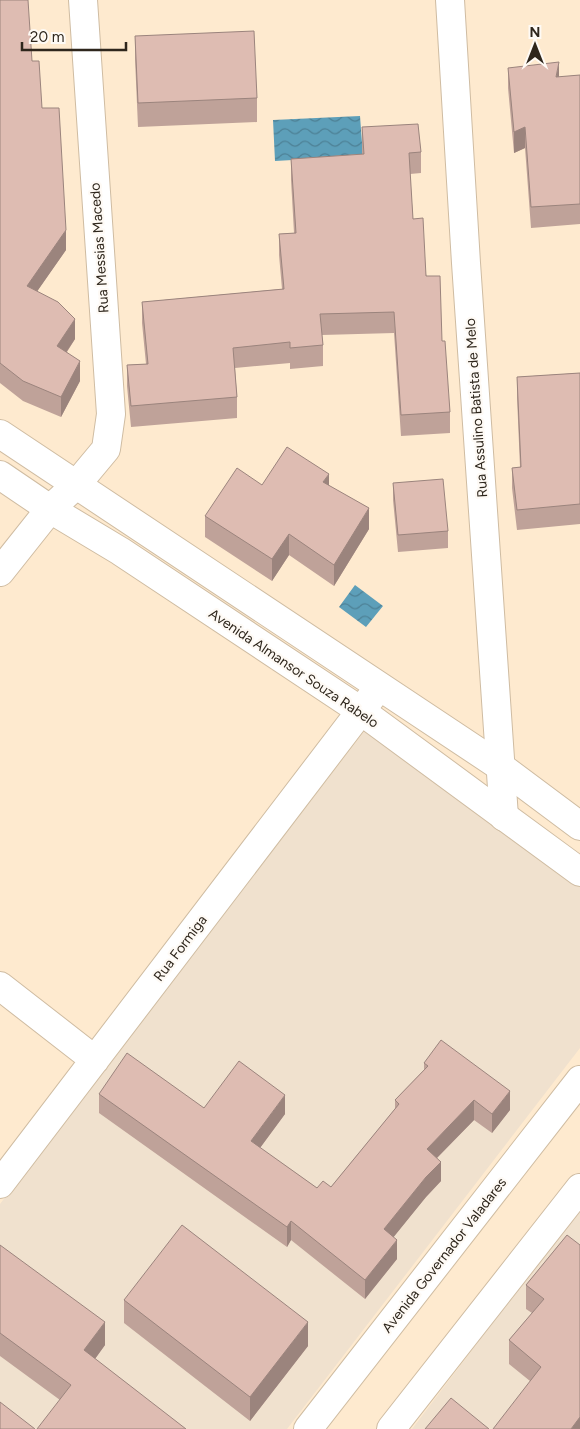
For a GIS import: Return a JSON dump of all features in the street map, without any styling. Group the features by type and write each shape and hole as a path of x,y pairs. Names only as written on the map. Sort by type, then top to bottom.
{"street":[{"name":"Rua Messias Macedo","path":"0,572 50,510 76,485 106,449 110,414 83,0"},
{"name":"Rua Assulino Batista de Melo","path":"450,0 504,817"},
{"path":"0,434 501,767 580,826"},
{"name":"Avenida Almansor Souza Rabelo","path":"0,475 50,510 120,551 361,712 580,872"},
{"name":"Rua Formiga","path":"0,1184 379,687"},
{"path":"0,986 95,1060"},
{"name":"Avenida Governador Valadares","path":"313,1427 580,1080"},
{"path":"391,1429 580,1188"}],"shaded area":[{"path":"370,724 580,883 580,1048 287,1429 0,1429 0,1204"},
{"path":"580,1208 580,1429 412,1429"}],"water":[{"path":"360,116 363,156 275,161 273,120"},
{"path":"355,585 383,606 366,627 339,607"}],"building":[{"path":"0,0 28,0 32,61 39,61 42,108 59,108 66,230 27,286 58,302 75,319 57,346 80,361 61,397 23,381 0,363"},
{"path":"254,31 257,98 138,103 135,36"},
{"path":"559,62 556,77 580,75 580,204 531,207 525,127 514,132 508,68"},
{"path":"418,124 421,152 409,153 413,219 423,218 426,276 440,276 442,341 445,341 450,412 401,415 394,312 320,314 323,345 290,348 290,342 233,348 237,397 131,406 127,365 148,364 142,302 284,289 279,234 296,233 291,159 364,154 362,127"},
{"path":"580,373 580,504 517,510 512,468 521,467 517,377"},
{"path":"287,447 329,474 323,482 369,508 334,565 289,534 272,559 205,516 237,468 262,485"},
{"path":"443,479 448,531 398,535 393,483"},
{"path":"441,1040 510,1091 492,1114 474,1100 427,1149 441,1162 426,1177 384,1229 397,1240 365,1280 291,1221 287,1227 99,1094 127,1053 204,1108 239,1061 285,1095 251,1141 317,1188 323,1181 331,1187 399,1104 395,1100 428,1066 424,1063"},
{"path":"182,1225 308,1322 250,1397 124,1300"},
{"path":"567,1235 580,1245 580,1417 571,1429 493,1429 541,1367 509,1340 544,1299 526,1285"},
{"path":"0,1245 105,1322 84,1350 186,1429 37,1429 71,1385 0,1333"},
{"path":"451,1398 489,1429 425,1429"},
{"path":"0,1402 35,1429 0,1429"}]}
